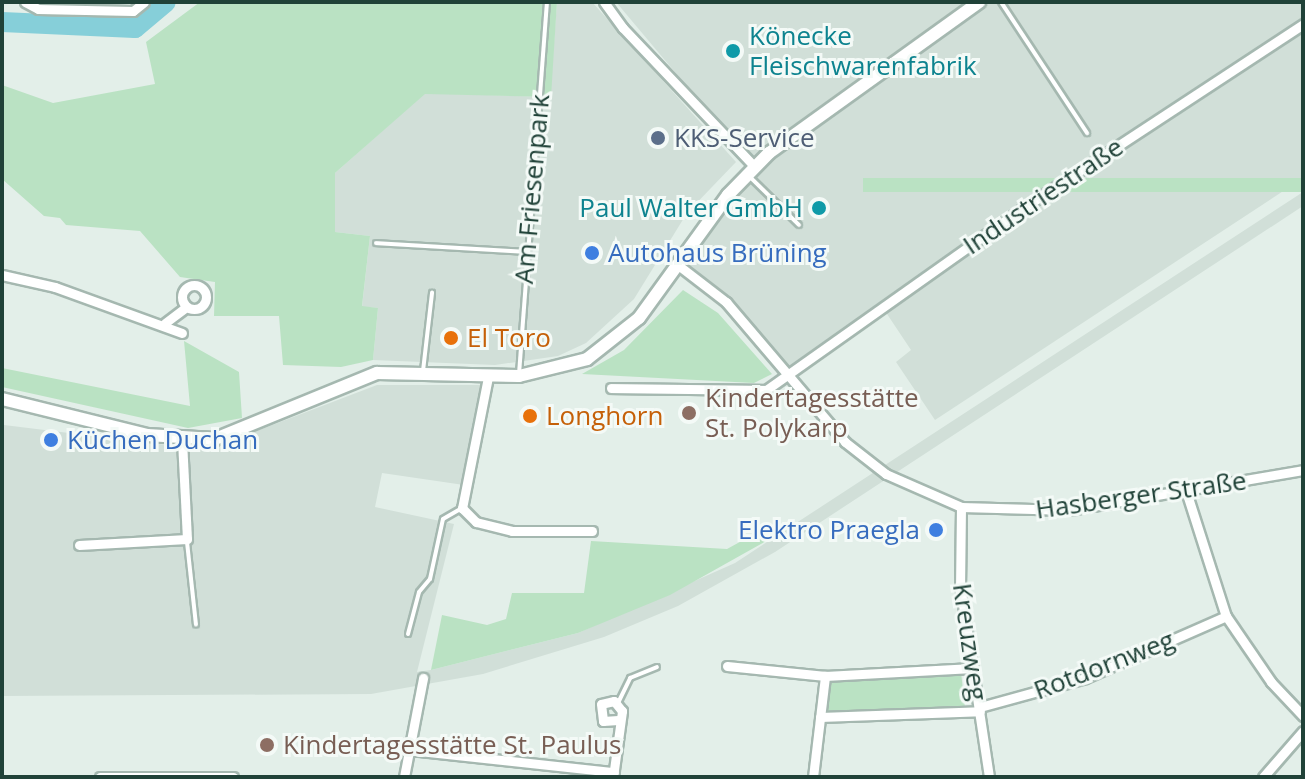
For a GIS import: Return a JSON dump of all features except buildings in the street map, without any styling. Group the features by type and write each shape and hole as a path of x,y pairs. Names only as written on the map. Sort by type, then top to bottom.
{"street":[{"path":"25,2 38,9 133,11 144,2"},
{"path":"604,2 623,28 751,170"},
{"path":"2,399 182,440 215,439 248,428 365,376 423,373 488,377 558,370 615,342 751,170 804,126 979,2"},
{"name":"Industriestraße","path":"788,375 1020,210 1303,24"},
{"name":"Hasberger Straße","path":"678,265 726,302 825,422 870,463 904,484 961,507 1069,510 1303,470"},
{"path":"2,275 165,323 182,333"},
{"path":"165,323 186,307"},
{"path":"611,388 766,390 788,375"},
{"path":"488,377 462,508 476,522 512,531 592,531"},
{"path":"79,545 187,539 182,440"},
{"path":"1186,491 1226,616 1271,682 1303,716"},
{"name":"Kreuzweg","path":"961,507 960,585 989,777"},
{"name":"Rotdornweg","path":"820,717 980,709 1085,678 1226,616"},
{"path":"727,666 825,676 973,668"},
{"path":"813,777 825,676"},
{"path":"404,777 423,678"},
{"path":"410,750 614,774 618,720 618,703 604,701 598,711 605,722 618,720"},
{"path":"1263,777 1303,731"},
{"path":"100,777 233,777"}],"lane":[{"name":"Am Friesenpark","path":"519,376 547,2"},
{"path":"1001,2 1087,133"},
{"path":"751,170 799,225"},
{"path":"376,243 526,252"},
{"path":"423,373 432,293"},
{"path":"408,634 419,592 430,579 443,519 462,508"},
{"path":"187,539 196,625"},
{"path":"618,703 630,678 657,667"}],"shaded area":[{"path":"557,2 592,2 736,162 687,213 634,299 586,343 558,356 495,365 373,360 378,308 362,307 370,236 335,232 335,173 425,93 550,97"},
{"path":"616,2 1303,2 1303,178 935,420 896,362 911,350 885,311 792,375 721,294 676,263 753,165"},
{"path":"1303,192 1303,206 775,552 678,606 604,637 483,674 371,694 2,696 4,425 207,450 377,385 481,385 464,485 382,473 375,507 454,524 417,672 431,670 578,633 735,563"}],"green space":[{"path":"200,2 557,2 551,97 425,94 335,173 335,232 370,236 362,306 378,308 373,360 341,367 283,365 279,316 214,316 215,282 180,277 140,231 66,225 60,218 44,216 2,179 2,85 53,103 155,84 146,42"},
{"path":"863,178 1303,178 1303,192 863,192"},
{"path":"683,290 718,313 772,374 754,383 582,374 624,350"},
{"path":"184,341 239,372 242,418 188,428 2,387 2,368 190,406"},
{"path":"798,523 670,595 578,633 431,670 442,615 487,625 506,619 512,593 584,593 591,541 727,549 767,527"},
{"path":"961,672 965,708 827,711 831,681"}],"waterway":[{"path":"2,22 135,28 166,2"}],"place":[{"name":"Könecke Fleischwarenfabrik","path":"733,51"},
{"name":"KKS-Service","path":"658,138"},
{"name":"Paul Walter GmbH","path":"819,208"},
{"name":"Autohaus Brüning","path":"592,253"},
{"name":"El Toro","path":"451,338"},
{"name":"Kindertagesstätte St. Polykarp","path":"689,413"},
{"name":"Longhorn","path":"530,416"},
{"name":"Küchen Duchan","path":"51,440"},
{"name":"Elektro Praegla","path":"936,530"},
{"name":"Kindertagesstätte St. Paulus","path":"267,745"}]}
